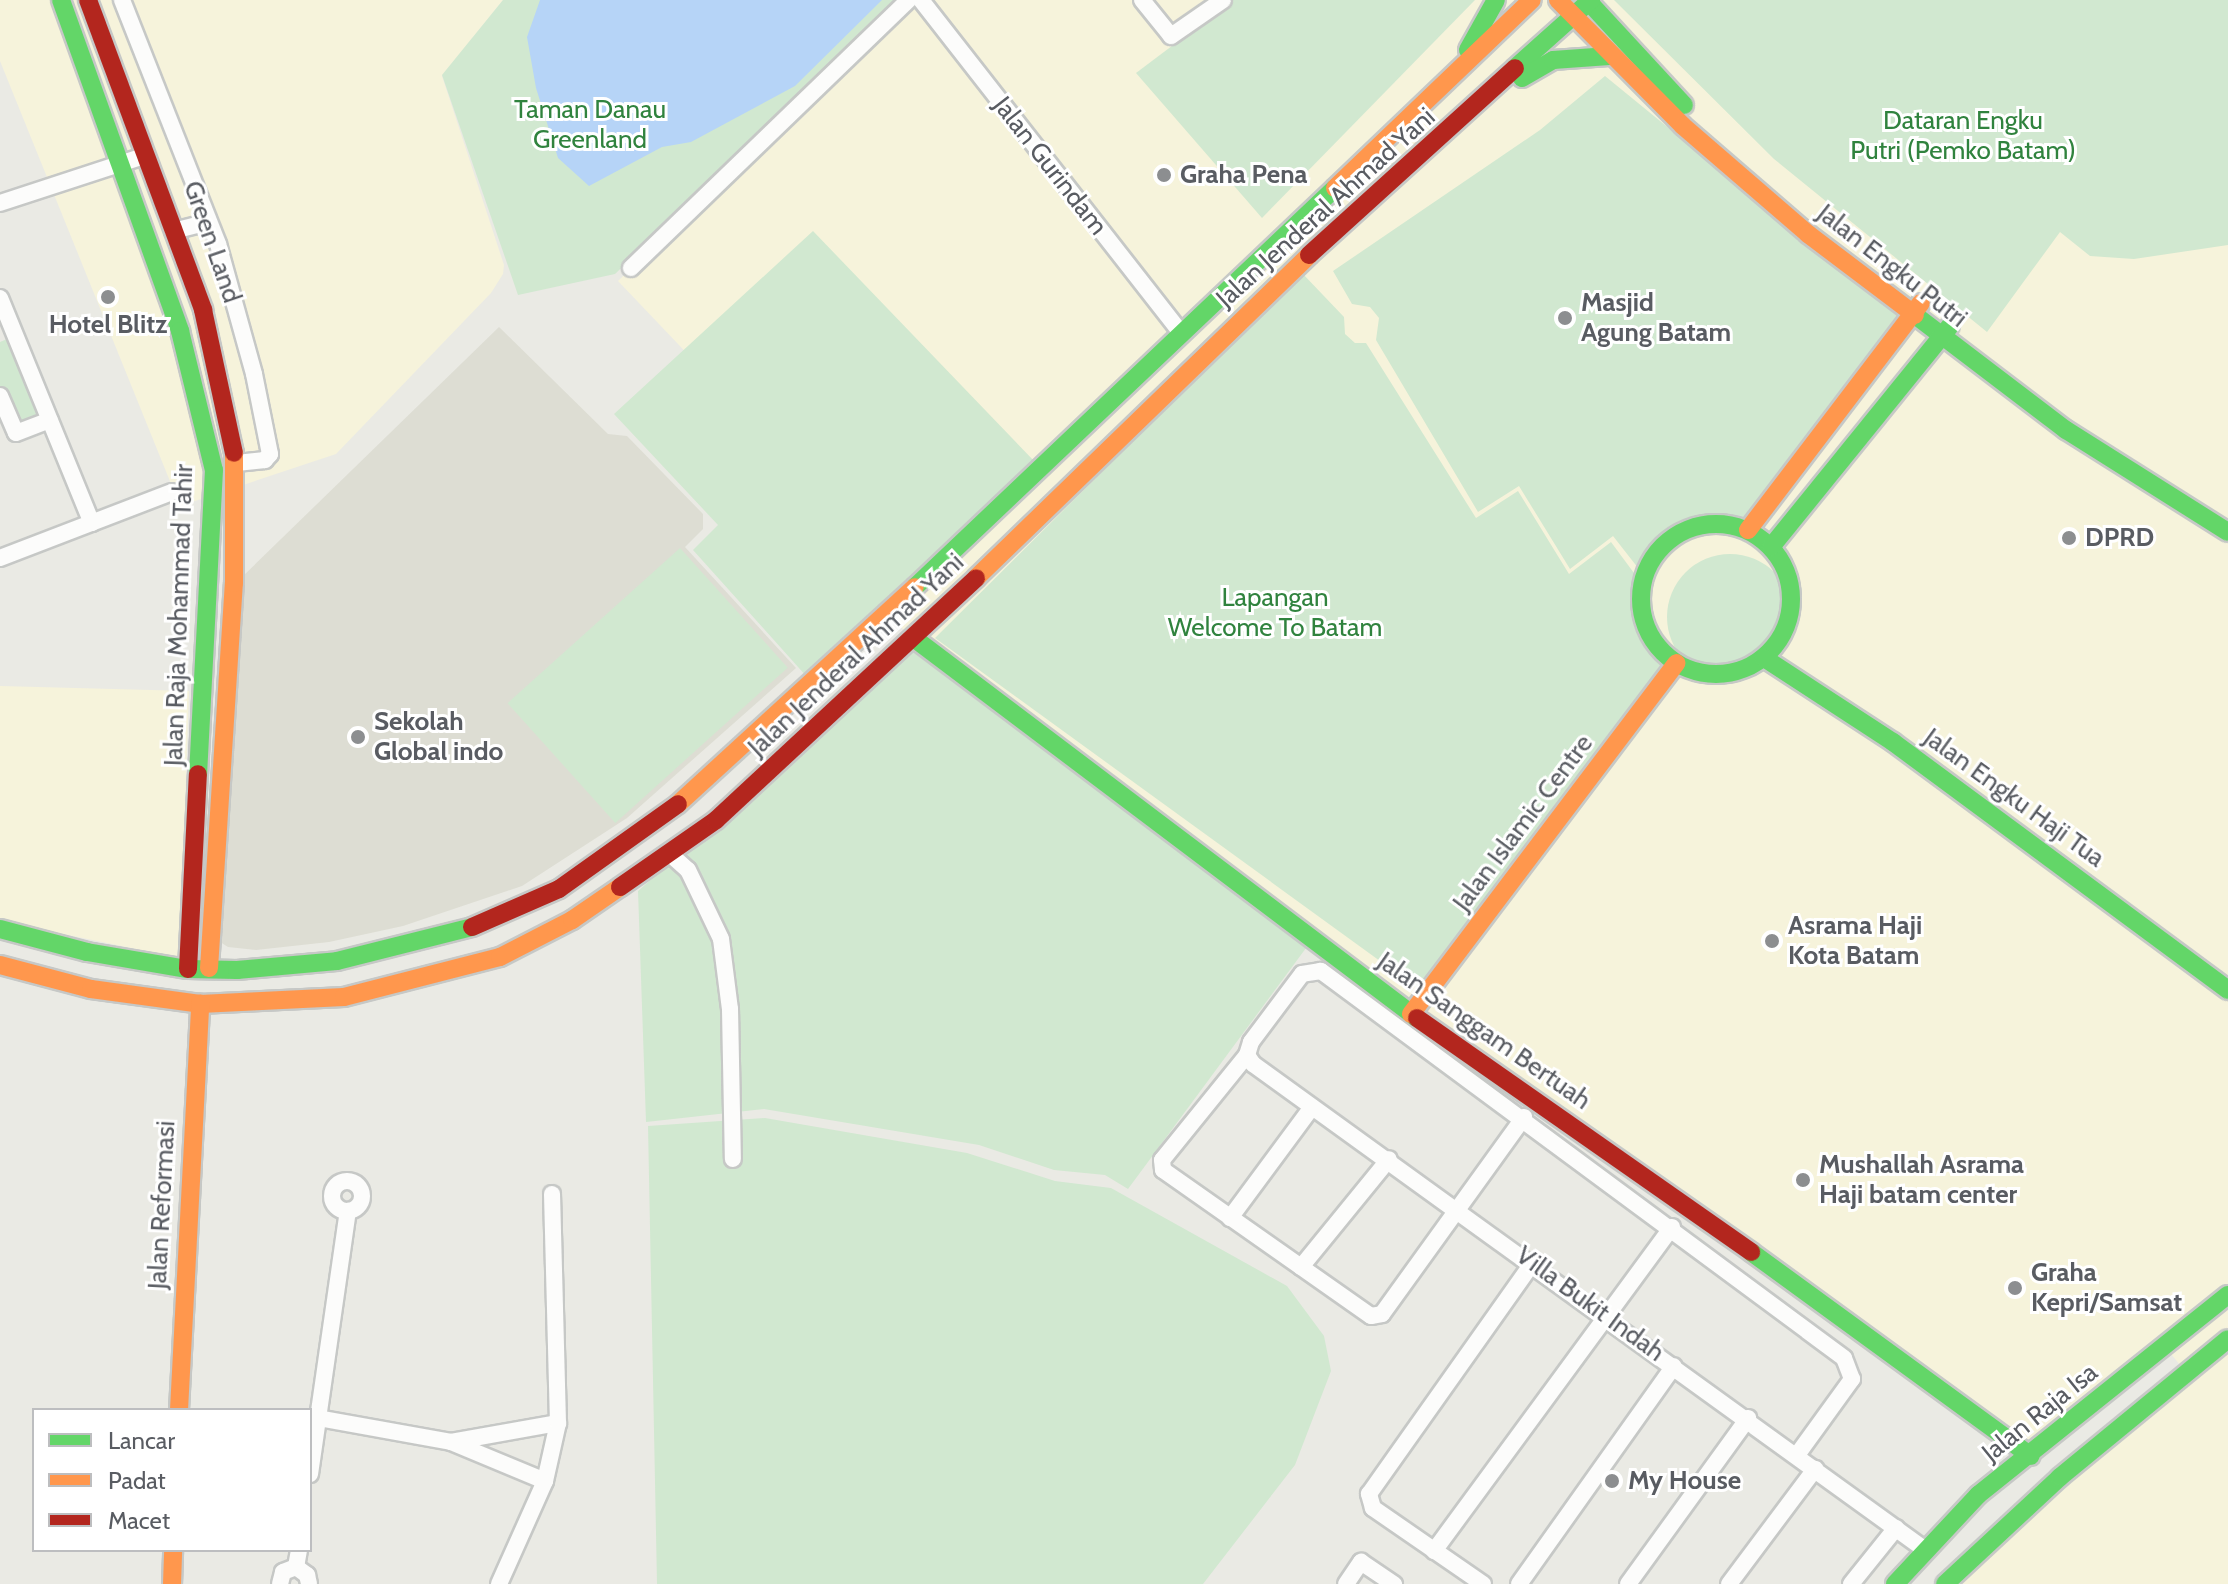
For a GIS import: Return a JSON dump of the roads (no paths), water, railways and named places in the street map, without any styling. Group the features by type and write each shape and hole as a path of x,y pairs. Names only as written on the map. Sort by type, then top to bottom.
{"main road":[{"name":"Jalan Raja Mohammad Tahir","path":"61,0 123,163 180,331 214,470 188,969"},
{"name":"Jalan Raja Mohammad Tahir","path":"88,0 203,310 234,439 234,583 209,968"},
{"path":"1461,68 1478,25 1496,0"},
{"name":"Jalan Jenderal Ahmad Yani","path":"0,929 87,952 188,969 337,961 481,925 559,889 690,796 1532,0"},
{"name":"Jalan Engku Putri","path":"1558,0 1609,56 1739,177 1917,309"},
{"name":"Jalan Jenderal Ahmad Yani","path":"0,965 91,989 200,1004 344,997 500,957 583,914 716,820 915,639 1300,263 1495,90 1589,1"},
{"name":"Jalan Engku Putri","path":"1589,1 1693,115 1917,309 2066,430 2228,532"},
{"path":"1495,90 1553,60 1609,56"},
{"path":"1748,530 1917,309"},
{"path":"1771,547 1945,332"},
{"name":"Jalan Engku Putri","path":"1945,332 2084,425 2228,515"},
{"path":"1044,463 1067,488"},
{"path":"1703,524 1748,530 1771,547 1791,584 1792,606 1787,626 1764,658 1741,671 1719,674 1676,663 1659,647 1644,621 1641,606 1649,564 1679,533 1703,524"},
{"name":"Jalan Sanggam Bertuah","path":"915,639 1411,1014 1830,1306 2031,1456"},
{"name":"Jalan Engku Haji Tua","path":"1764,658 1893,742 2228,990"},
{"name":"Jalan Islamic Centre","path":"1411,1014 1676,663"},
{"name":"Jalan Reformasi","path":"179,1408 200,1004"},
{"name":"Jalan Raja Isa","path":"1895,1584 1924,1549 1978,1495 2166,1348 2228,1295"},
{"path":"1945,1584 2060,1477 2228,1339"},
{"path":"2166,1348 2186,1373"},
{"path":"172,1584 173,1552"}],"street":[{"name":"Green Land","path":"122,0 209,222 254,374 270,450 265,460 234,463"},
{"path":"631,268 909,0"},
{"name":"Jalan Gurindam","path":"921,0 1180,331"},
{"path":"1142,0 1171,36 1220,1"},
{"path":"0,203 144,156"},
{"path":"173,231 209,222"},
{"path":"0,298 7,334 50,420 92,523"},
{"path":"0,396 8,435 50,420"},
{"path":"0,558 172,492"},
{"path":"670,854 688,870 721,939 730,1009 733,1159"},
{"path":"1524,1117 1458,1211 1376,1316 1172,1177 1162,1160 1250,1060 1251,1042 1302,974 1317,969 1524,1117 1672,1227 1850,1366 1852,1379 1797,1455"},
{"name":"Villa Bukit Indah","path":"1250,1060 1533,1262 1924,1549"},
{"path":"1230,1218 1312,1107"},
{"path":"1301,1267 1389,1159"},
{"path":"499,1584 545,1481 558,1423 552,1194"},
{"path":"312,1460 348,1211"},
{"path":"1434,1551 1672,1227"},
{"path":"1483,1584 1373,1508 1371,1488 1533,1262"},
{"path":"1519,1584 1674,1366"},
{"path":"318,1418 451,1442 545,1481"},
{"path":"1628,1584 1748,1418"},
{"path":"451,1442 558,1423"},
{"path":"1729,1584 1815,1469"},
{"path":"1851,1584 1896,1528"},
{"path":"280,1584 283,1572 297,1558 309,1584"},
{"path":"1346,1584 1361,1562 1394,1584"}],"water":[{"path":"540,0 882,0 795,86 691,142 662,147 589,186 558,158 536,88 527,37"}],"place":[{"name":"Graha Pena","path":"1164,175"},
{"name":"Hotel Blitz","path":"108,297"},
{"name":"Masjid Agung Batam","path":"1565,318"},
{"name":"DPRD","path":"2069,538"},
{"name":"Sekolah Global indo","path":"358,737"},
{"name":"Asrama Haji Kota Batam","path":"1772,941"},
{"name":"Mushallah Asrama Haji batam center","path":"1803,1180"},
{"name":"Graha Kepri/Samsat","path":"2015,1288"},
{"name":"My House","path":"1612,1481"}],"park label":[{"name":"Taman Danau Greenland","path":"590,125"},
{"name":"Dataran Engku Putri (Pemko Batam)","path":"1963,136"},
{"name":"Lapangan Welcome To Batam","path":"1275,613"}]}
